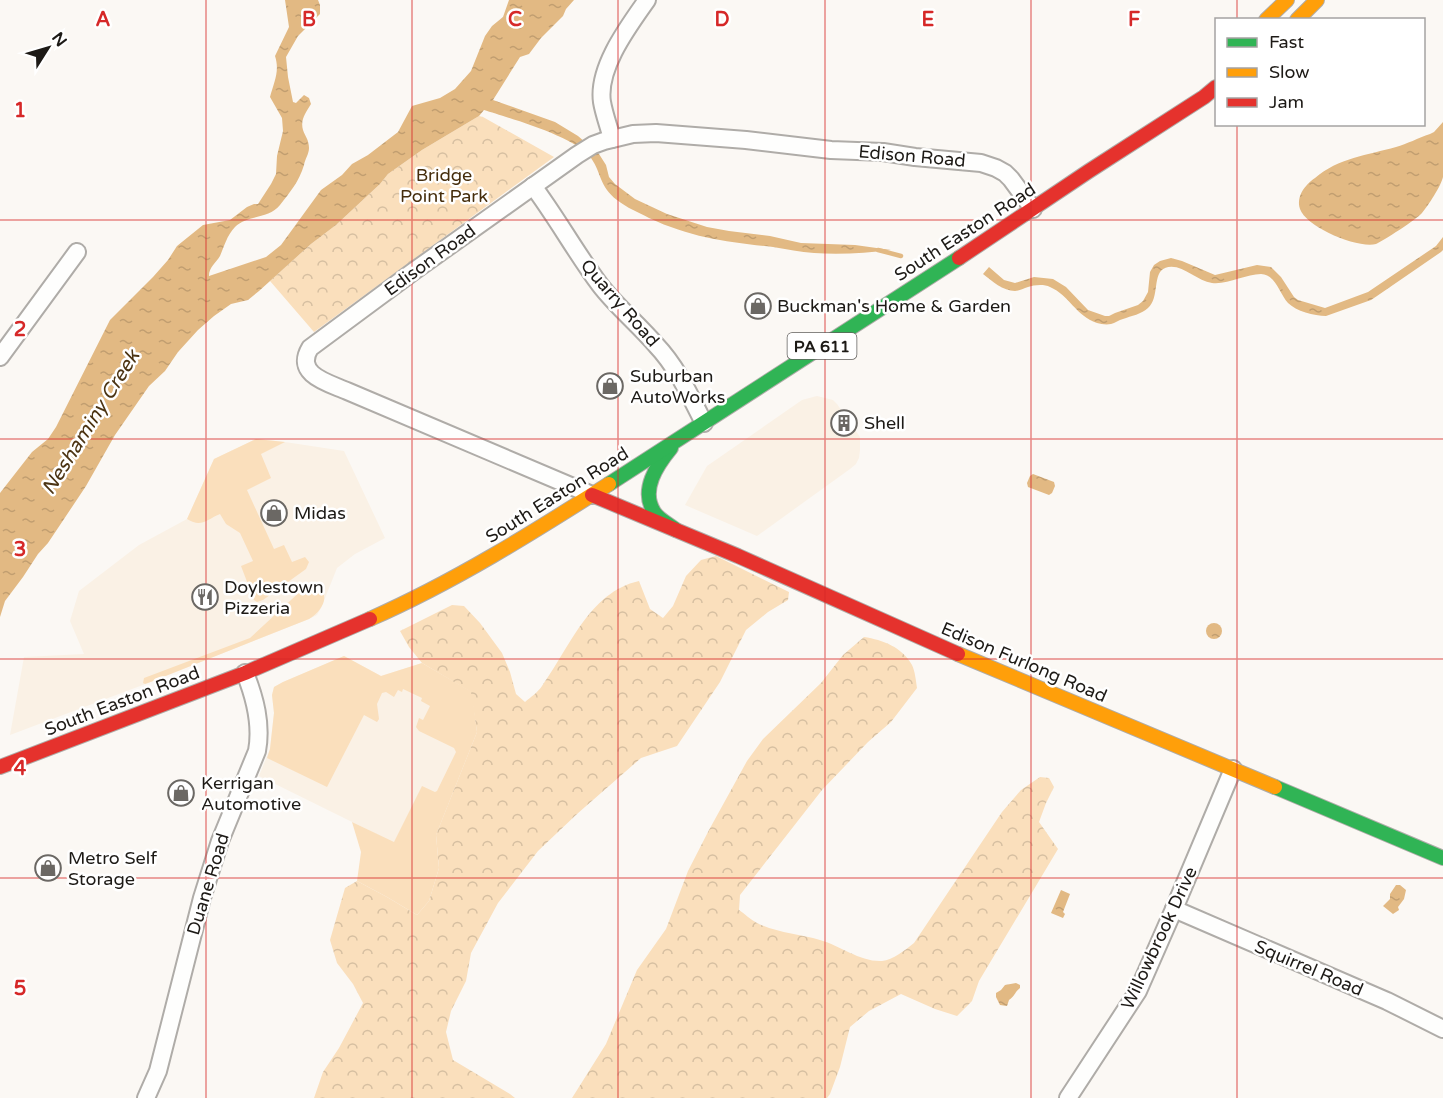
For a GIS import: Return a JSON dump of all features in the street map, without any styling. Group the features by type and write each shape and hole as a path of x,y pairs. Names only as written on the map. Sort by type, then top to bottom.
{"main road":[{"path":"1268,18 1287,0"},
{"path":"1299,18 1317,0"},
{"name":"South Easton Road","path":"0,767 245,673 321,641 406,603 476,566 592,495 937,273 1215,88"},
{"name":"South Easton Road","path":"1089,171 1169,104"},
{"path":"676,530 654,512 649,497 649,487 662,461 680,438"},
{"name":"Edison Furlong Road","path":"592,495 1054,695 1233,768 1443,858"}],"street":[{"path":"612,139 602,103 603,76 620,42 647,0"},
{"name":"Edison Road","path":"592,495 313,375 307,369 306,354 310,348 414,270 587,149 633,134 663,133 981,163 1005,173 1033,209"},
{"name":"Quarry Road","path":"533,186 601,287 658,346 704,423"},
{"path":"0,357 77,252"},
{"name":"Duane Road","path":"146,1098 158,1071 201,898 220,841 257,751 260,737 258,718 254,694 245,673"},
{"name":"Willowbrook Drive","path":"1068,1098 1138,991 1233,768"},
{"name":"Squirrel Road","path":"1174,909 1387,1001 1443,1029"}],"shaded area":[{"path":"817,396 833,400 860,437 859,458 850,469 757,536 685,505 707,466 802,400"},
{"path":"256,439 344,451 385,538 355,554 337,568 317,615 148,683 10,735 24,657 84,654 70,621 79,591 139,545 187,519 214,459"},
{"path":"344,656 381,676 422,663 477,732 427,859 259,776 270,749 274,687"}],"green space":[{"name":"Bridge Point Park","path":"479,116 554,157 314,332 270,281 336,225 388,174 422,150"},
{"path":"256,439 285,442 261,454 271,478 247,490 274,549 284,545 292,562 305,557 309,562 306,569 257,602 254,600 241,566 253,561 240,533 226,524 220,514 200,523 187,519 214,459"},
{"path":"716,556 789,592 788,600 768,612 746,630 720,682 677,746 641,758 538,851 498,903 471,953 466,981 451,1011 446,1032 453,1060 515,1098 314,1098 323,1072 339,1048 363,1003 353,984 337,963 330,940 345,888 357,881 417,915 429,901 439,868 436,835 477,732 471,692 422,663 400,631 452,605 464,606 502,653 516,694 525,702 540,688 593,609 607,597 622,587 639,581 650,609 663,618 673,606 686,576 701,560"},
{"path":"313,585 323,592 324,602 322,607 309,619 143,683 144,678 250,638 305,587"},
{"path":"864,637 885,642 903,653 913,667 917,688 891,722 868,742 822,790 740,895 739,910 755,922 772,929 820,940 866,959 882,961 890,959 914,943 1002,812 1021,790 1040,777 1049,778 1054,787 1039,822 1058,849 979,981 972,1001 957,1016 901,994 869,1011 850,1027 840,1067 827,1098 572,1098 606,1044 637,970 666,929 688,871 747,761 763,739 821,683 843,655"},
{"path":"344,656 381,676 422,663 472,692 477,732 436,835 439,868 429,901 417,915 357,881 361,852 352,822 394,842 422,786 437,791 456,752 454,748 419,731 416,727 419,718 423,720 430,706 421,701 422,698 403,689 402,692 398,690 394,697 386,692 382,693 377,704 379,719 377,722 364,715 327,787 267,758 274,713 272,695 274,687"}],"water":[{"name":"Neshaminy Creek","path":"285,0 318,0 320,5 320,14 298,36 286,57 293,102 296,103 304,95 309,98 311,104 302,123 308,143 308,152 297,182 280,205 270,213 240,223 232,230 209,276 266,257 281,245 321,190 342,175 352,164 398,132 412,106 440,98 455,89 471,71 485,36 503,17 509,0 574,0 529,54 520,57 493,100 555,122 578,136 599,154 606,165 609,177 615,184 635,199 667,214 707,227 801,243 855,245 891,250 843,254 809,253 725,241 695,235 665,225 629,208 611,195 591,158 572,143 542,129 484,110 479,116 422,150 388,174 336,225 311,244 259,291 248,300 231,304 198,330 165,371 149,386 115,435 86,486 5,601 0,617 0,493 32,452 48,439 56,427 110,320 153,277 177,246 203,225 230,220 247,207 258,204 276,174 277,156 283,131 282,118 270,97 277,72 275,56 289,27"},
{"path":"1443,122 1442,181 1422,213 1400,230 1376,244 1368,245 1334,235 1304,216 1299,204 1300,195 1308,184 1324,171 1343,162 1400,146 1430,134"},
{"path":"1443,237 1441,252 1377,296 1326,316 1291,306 1274,281 1266,275 1255,274 1212,283 1171,267 1161,271 1152,304 1148,308 1112,324 1104,324 1083,316 1062,295 1050,287 1036,285 1011,291 983,274 989,267 1004,280 1015,283 1034,277 1053,279 1066,287 1088,310 1109,316 1143,301 1148,292 1150,272 1160,261 1171,258 1215,275 1257,265 1271,267 1298,300 1325,308 1368,292 1436,246"},
{"path":"1033,474 1054,482 1052,493 1049,495 1028,487 1027,483"},
{"path":"1211,623 1217,623 1222,631 1220,637 1211,639 1206,634 1206,628"},
{"path":"1396,885 1406,890 1404,899 1398,907 1399,910 1393,914 1383,906 1390,899 1390,894"},
{"path":"1061,890 1070,894 1063,918 1051,913"},
{"path":"1016,983 1020,985 1020,988 1009,1000 1007,1006 1000,1005 996,993 1005,985"}],"waterway":[{"path":"878,250 901,256"}],"traffic: fast":[{"path":"609,484 959,258"},
{"path":"671,448 660,462 652,478 649,495 650,504 656,515 676,530"},
{"path":"1275,787 1443,858"}],"traffic: slow":[{"path":"1268,18 1287,0"},
{"path":"1299,18 1317,0"},
{"path":"370,619 462,573 609,484"},
{"path":"958,654 1275,787"}],"traffic: jam":[{"path":"959,258 1215,88"},
{"path":"592,495 738,556 958,654"},
{"path":"0,767 245,673 370,619"}],"place":[{"name":"Buckman's Home & Garden","path":"758,306"},
{"name":"Suburban AutoWorks","path":"610,386"},
{"name":"Shell","path":"844,423"},
{"name":"Midas","path":"274,513"},
{"name":"Doylestown Pizzeria","path":"205,597"},
{"name":"Kerrigan Automotive","path":"181,793"},
{"name":"Metro Self Storage","path":"48,868"}]}
